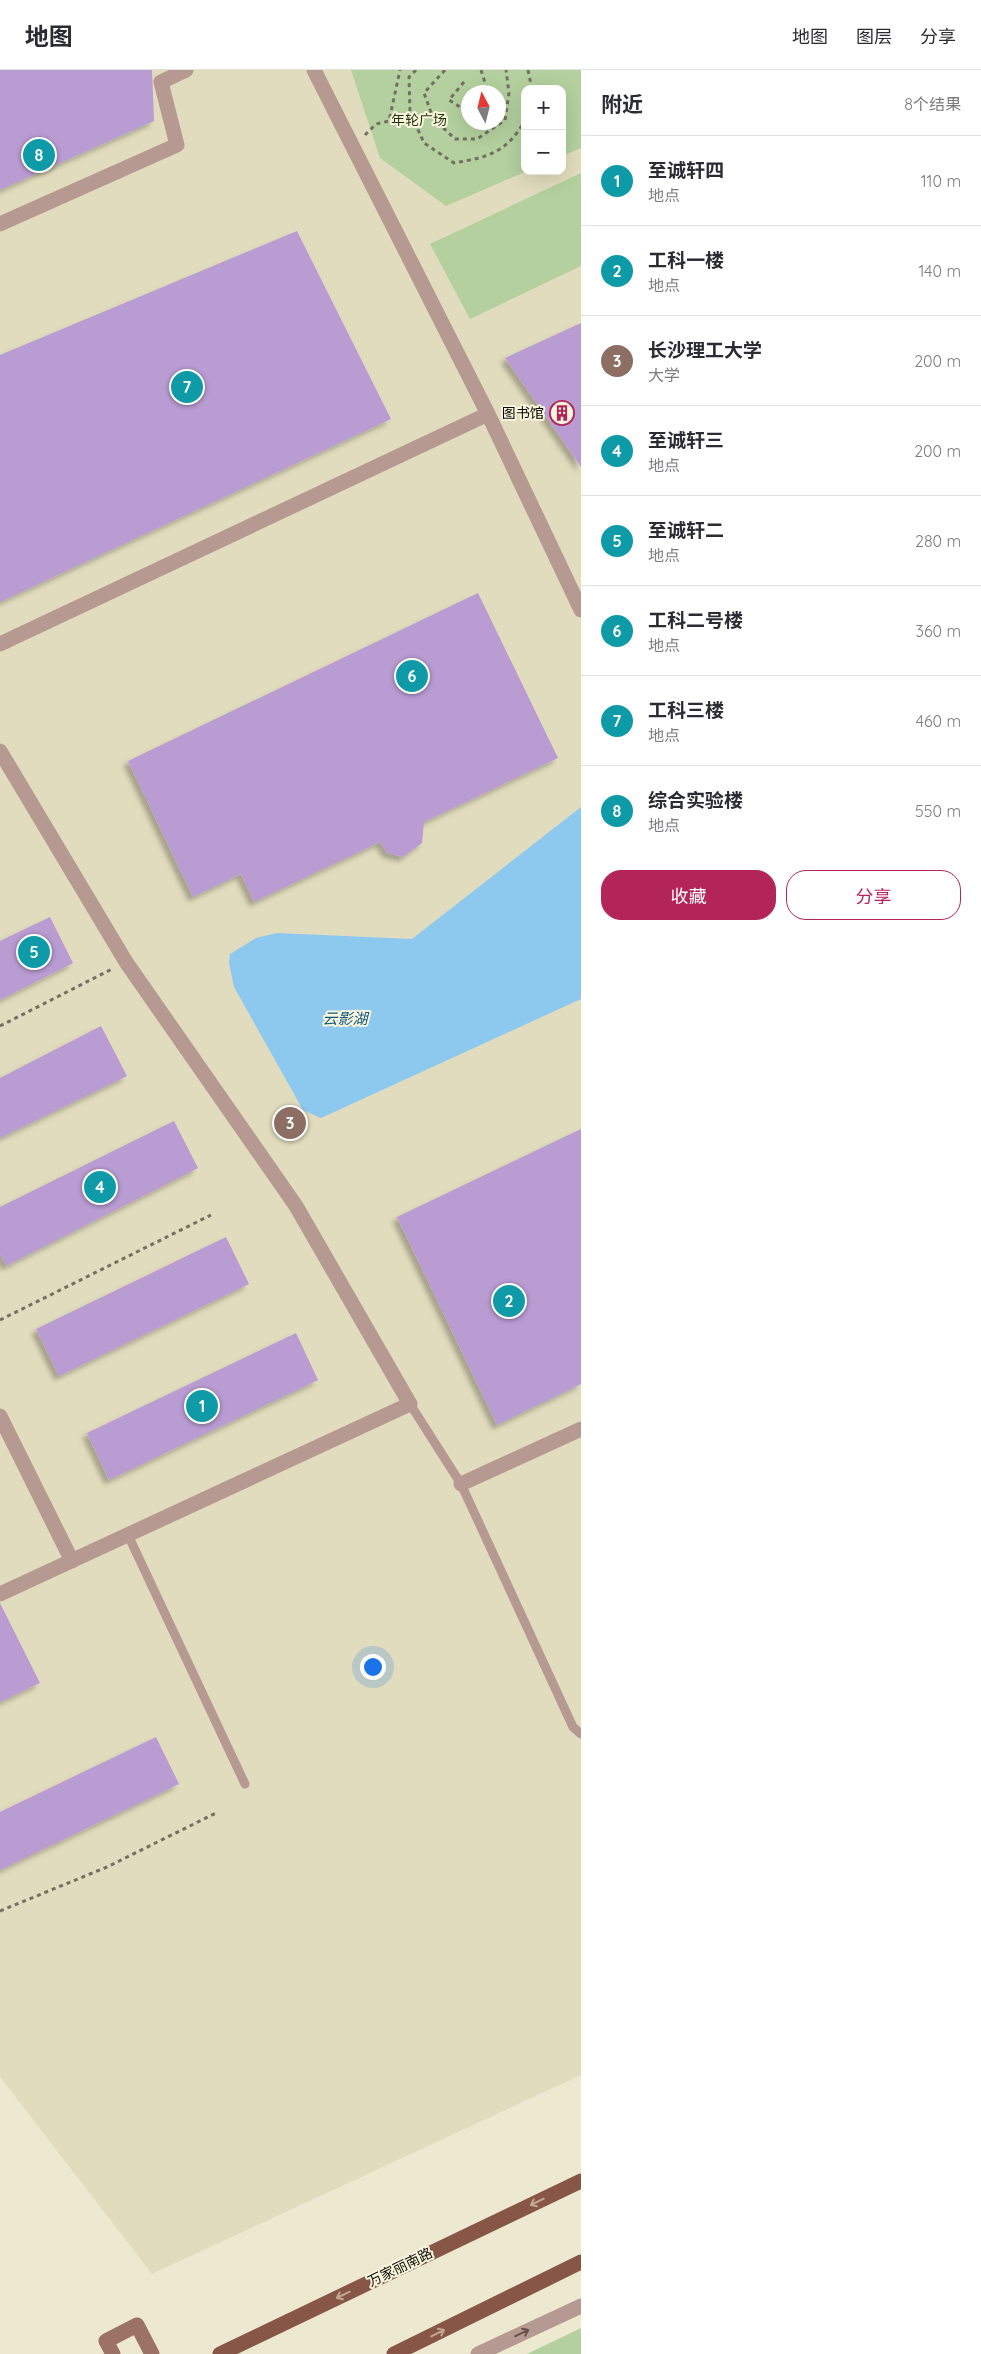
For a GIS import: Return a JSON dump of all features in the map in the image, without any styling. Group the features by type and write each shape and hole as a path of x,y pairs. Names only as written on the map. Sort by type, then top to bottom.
{"main road":[{"name":"万家丽南路","path":"220,2354 581,2181"},
{"path":"394,2354 581,2262"},
{"path":"113,2354 106,2341 137,2325 152,2354"}],"street":[{"path":"0,224 177,145 160,82 186,70"},
{"path":"314,70 488,414 581,610"},
{"path":"0,644 488,414"},
{"path":"0,751 126,962 296,1206 410,1404 0,1594"},
{"path":"0,1416 72,1561"},
{"path":"462,1484 581,1429"},
{"path":"478,2354 581,2306"}],"lane":[{"path":"410,1404 462,1484 573,1727 581,1734"},
{"path":"128,1535 245,1784"}],"path":[{"path":"354,146 376,124 389,120 400,70"},
{"path":"416,70 409,77 410,112 424,143 454,163 487,157 509,143 521,126"},
{"path":"445,70 424,92 433,118 455,139 477,139 505,120 509,93 506,70"},
{"path":"481,70 486,85"},
{"path":"528,70 531,85"},
{"path":"461,86 449,100 461,108"},
{"path":"0,1026 126,962"},
{"path":"0,1320 211,1215"},
{"path":"0,1910 107,1867 216,1813"}],"shaded area":[{"path":"0,70 581,70 581,2075 152,2274 0,2077"}],"green space":[{"name":"年轮广场","path":"351,70 581,70 581,148 566,154 566,85 521,85 521,174 446,206 380,158"},
{"path":"581,173 581,266 470,319 430,244"},
{"path":"581,2328 581,2354 527,2354"}],"water":[{"name":"云影湖","path":"581,807 581,999 321,1118 303,1110 234,987 229,963 230,954 256,938 277,933 412,939"}],"building":[{"path":"0,70 152,70 154,121 0,190"},
{"path":"297,231 391,419 0,602 0,355"},
{"name":"图书馆","path":"581,323 581,467 505,358"},
{"path":"478,593 558,758 424,822 422,843 403,857 387,853 380,842 254,902 241,874 193,897 128,761"},
{"path":"50,917 73,963 0,1000 0,941"},
{"path":"101,1026 127,1076 0,1138 0,1078"},
{"path":"174,1121 198,1168 6,1266 0,1254 0,1207"},
{"path":"581,1129 581,1384 497,1425 397,1217"},
{"path":"226,1237 249,1284 59,1376 36,1329"},
{"path":"296,1333 318,1380 109,1480 87,1433"},
{"path":"0,1603 40,1683 0,1702"},
{"path":"156,1737 179,1784 0,1870 0,1812"}],"place":[{"name":"综合实验楼","path":"39,155"},
{"name":"工科三楼","path":"187,387"},
{"name":"图书馆","path":"562,413"},
{"name":"工科二号楼","path":"412,676"},
{"name":"至诚轩二","path":"34,952"},
{"name":"长沙理工大学","path":"290,1123"},
{"name":"至诚轩三","path":"100,1187"},
{"name":"工科一楼","path":"509,1301"},
{"name":"至诚轩四","path":"202,1406"}]}
